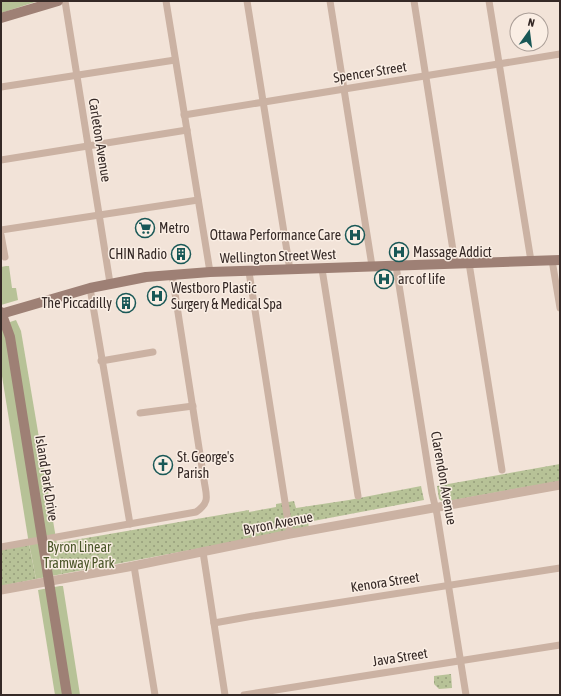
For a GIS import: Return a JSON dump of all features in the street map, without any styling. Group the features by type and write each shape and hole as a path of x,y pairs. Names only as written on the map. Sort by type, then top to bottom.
{"main road":[{"path":"1,18 58,1"},
{"name":"Wellington Street West","path":"1,314 90,288 146,276 210,272 249,272 556,260"},
{"name":"Island Park Drive","path":"1,314 10,337 67,695"},
{"name":"Island Park Drive","path":"1,333 14,361"}],"street":[{"name":"Carleton Avenue","path":"65,1 110,284"},
{"path":"166,1 210,272"},
{"path":"248,1 290,270"},
{"path":"330,1 372,266"},
{"path":"414,1 455,263"},
{"path":"489,1 531,261"},
{"name":"Spencer Street","path":"184,115 426,77 560,54"},
{"path":"1,87 175,60"},
{"path":"1,160 187,130"},
{"path":"1,230 198,200"},
{"path":"1,235 5,257"},
{"path":"556,260 560,308"},
{"path":"469,263 502,470"},
{"name":"Clarendon Avenue","path":"396,266 466,695"},
{"path":"322,269 358,496"},
{"path":"249,272 290,534"},
{"path":"1,547 196,512 204,507 207,500 172,274"},
{"path":"90,288 130,524"},
{"path":"102,360 154,352"},
{"path":"140,413 193,406"},
{"name":"Byron Avenue","path":"1,590 134,566 290,534 560,485"},
{"path":"203,552 225,695"},
{"path":"134,566 155,695"},
{"name":"Kenora Street","path":"214,623 560,568"},
{"name":"Java Street","path":"244,695 560,645"}],"green space":[{"path":"1,1 35,1 35,2 1,13"},
{"path":"9,266 12,288 16,288 18,300 1,305 1,267"},
{"path":"16,320 21,331 62,574 36,579 1,370 1,325"},
{"path":"560,464 560,481 443,502 439,499 437,486"},
{"name":"Byron Linear Tramway Park","path":"421,486 424,500 308,522 309,528 62,574 57,543 249,510 249,512 276,507 276,504 294,501 296,508 349,500"},
{"name":"Byron Linear Tramway Park","path":"29,544 36,579 1,586 1,549"},
{"path":"63,586 80,695 55,695 38,590"},
{"path":"451,674 452,688 439,689 434,684 434,676"}],"place":[{"name":"Metro","path":"145,228"},
{"name":"Ottawa Performance Care","path":"355,235"},
{"name":"Massage Addict","path":"399,252"},
{"name":"CHIN Radio","path":"181,254"},
{"name":"arc of life","path":"384,279"},
{"name":"Westboro Plastic Surgery & Medical Spa","path":"157,296"},
{"name":"The Piccadilly","path":"126,303"},
{"name":"St. George's Parish","path":"163,465"}]}
